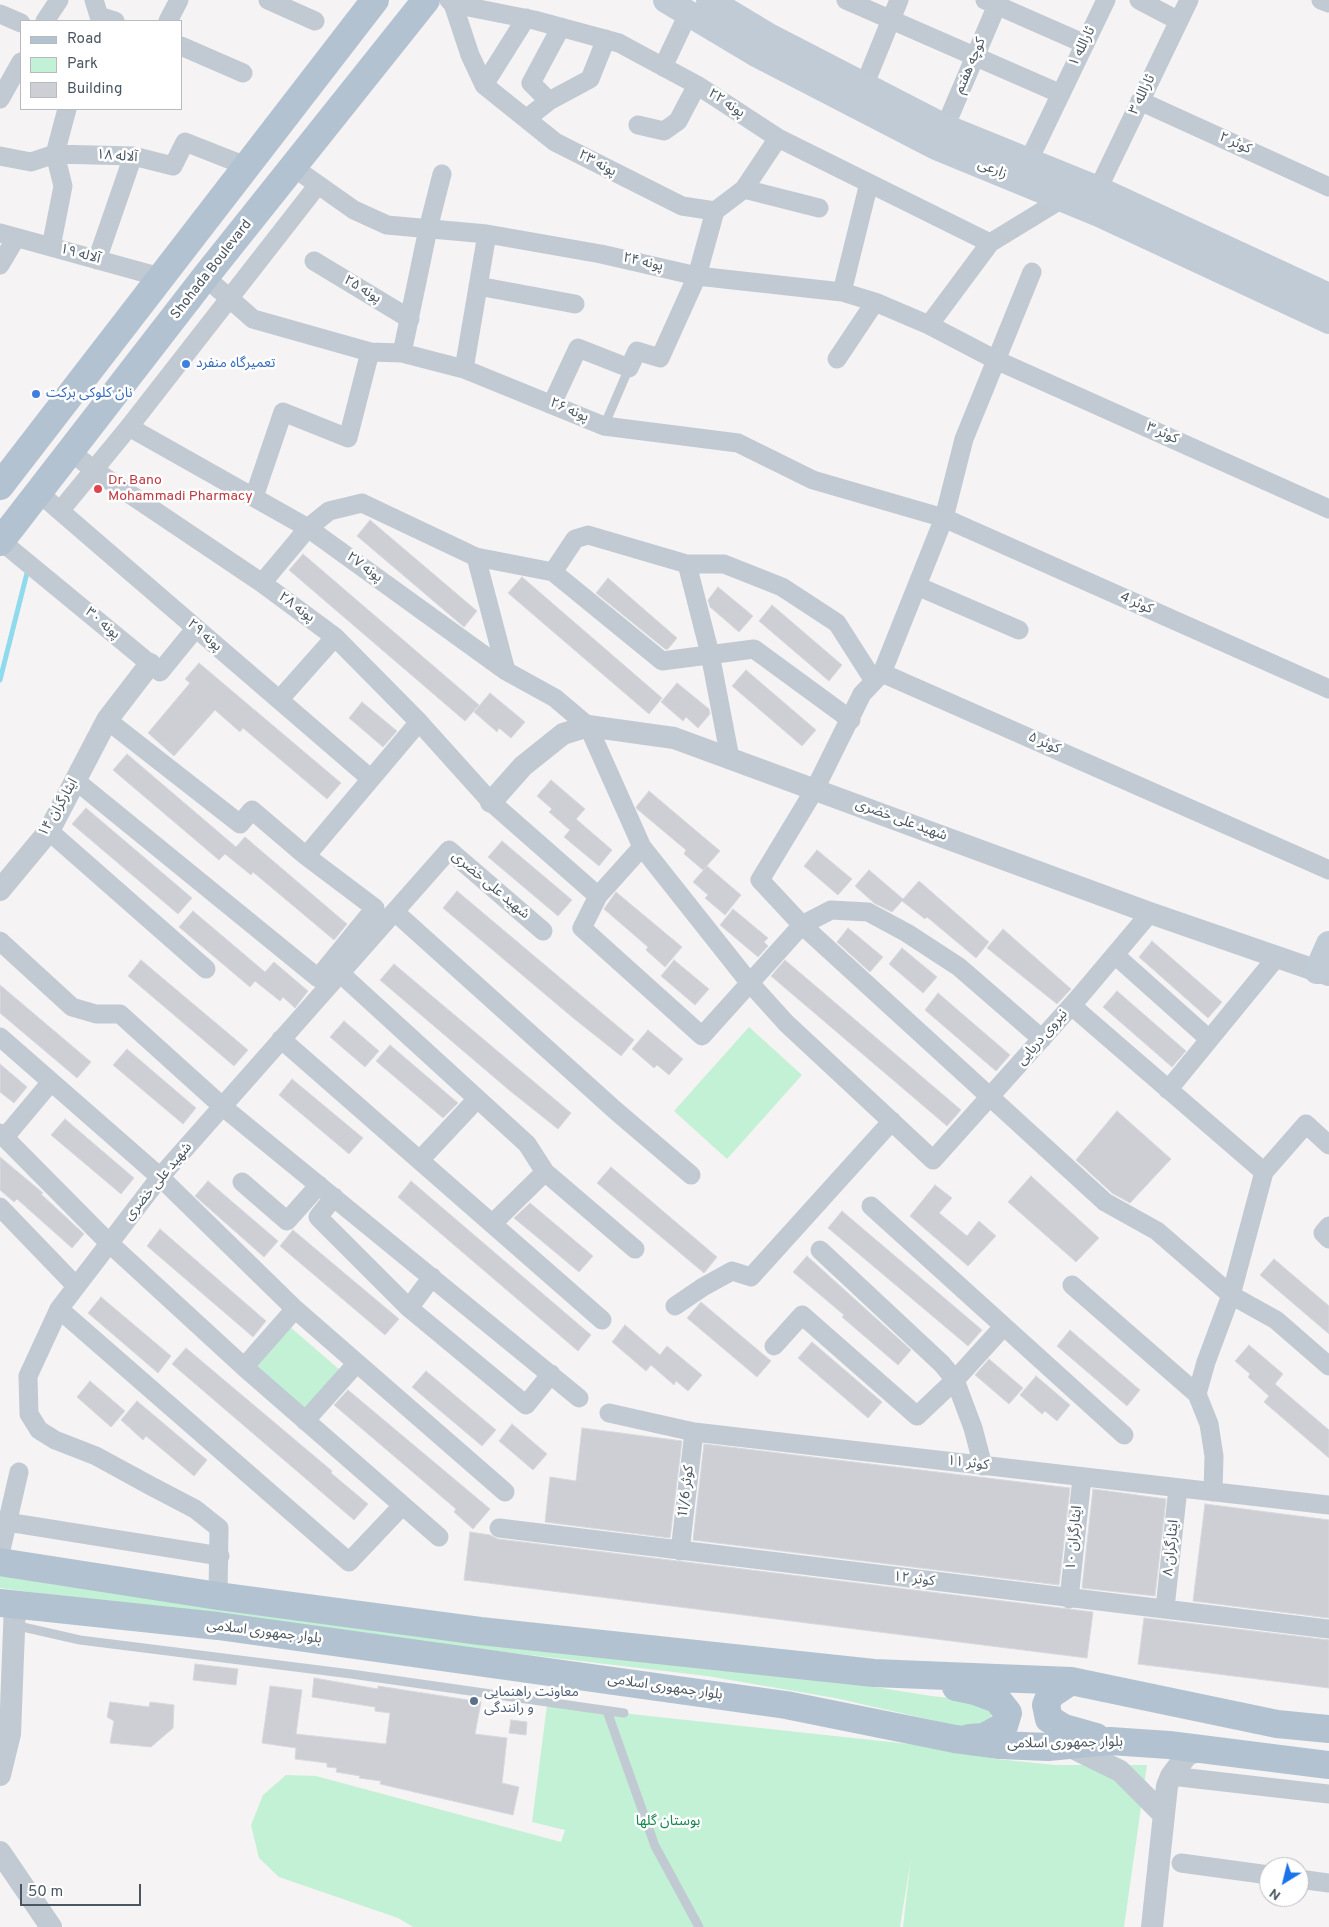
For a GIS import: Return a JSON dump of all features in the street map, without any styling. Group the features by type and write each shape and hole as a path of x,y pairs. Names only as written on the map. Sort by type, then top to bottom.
{"main road":[{"name":"Shohada Boulevard","path":"1,541 205,277 426,0"},
{"name":"زارعی","path":"666,0 758,55 936,147 1066,188 1329,321"},
{"name":"زارعی","path":"709,0 767,36 945,127 1029,160 1066,188 1098,189 1329,296"},
{"path":"1,485 371,1"},
{"path":"1323,973 1329,944"},
{"path":"0,1562 218,1596 480,1631 874,1673 1071,1681 1277,1724 1329,1729"},
{"name":"بلوار جمهوری اسلامی","path":"10,1610 218,1626 786,1705 955,1739 1000,1745 1048,1747 1110,1741 1203,1749 1329,1765"},
{"path":"874,1673 975,1691 997,1699 1008,1713 1004,1726 984,1737 955,1739"},
{"path":"1071,1681 1050,1695 1046,1705 1049,1719 1064,1728 1110,1741"}],"street":[{"path":"46,20 59,0"},
{"path":"169,20 179,0"},
{"path":"268,0 315,21"},
{"path":"846,0 1061,94"},
{"path":"864,86 899,0"},
{"name":"ثارالله ۱","path":"1029,160 1106,0"},
{"path":"1139,0 1179,20"},
{"name":"ثارالله ۳","path":"1098,189 1189,0"},
{"path":"1321,0 1329,4"},
{"name":"پونه ۲۲","path":"451,2 526,18 619,43 697,85 778,138 990,243"},
{"name":"پونه ۲۳","path":"451,2 470,54 484,85 555,142 682,206 715,211"},
{"path":"991,3 1085,44"},
{"name":"کوچه هفتم","path":"945,127 974,56 991,3"},
{"path":"0,14 20,22"},
{"path":"663,68 688,14"},
{"path":"484,85 526,18"},
{"path":"506,103 531,83 560,27"},
{"path":"526,119 549,101 590,79 606,40"},
{"path":"182,46 243,73"},
{"path":"0,100 20,64"},
{"path":"531,83 549,101"},
{"path":"638,125 664,131 678,121 697,85"},
{"name":"کوثر ۲","path":"1140,102 1329,187"},
{"path":"51,247 63,186 56,154 67,110"},
{"path":"552,404 578,348 629,368 637,351 660,358 697,276 715,211 744,189 778,138"},
{"name":"آلاله ۱۸","path":"0,156 31,162 56,154 133,156 173,166 185,142 246,166"},
{"path":"97,260 133,156"},
{"name":"پونه ۲۴","path":"292,167 354,210 387,225 487,234 602,254 697,276 842,292 875,302 928,325 996,360"},
{"path":"402,353 428,229 442,174"},
{"path":"842,292 869,183"},
{"path":"60,511 130,427 318,186"},
{"path":"928,325 990,243 1066,188"},
{"path":"744,189 819,208"},
{"path":"464,369 487,234"},
{"path":"0,265 8,236"},
{"name":"آلاله ۱۹","path":"8,236 160,277"},
{"name":"پونه ۲۵","path":"314,262 410,319"},
{"path":"1032,272 964,439 944,518 878,677 862,694 851,720 815,789 760,880 802,925 990,1099 1105,1202 1157,1231 1231,1295 1276,1320 1329,1366"},
{"name":"پونه ۲۶","path":"205,277 253,319 370,352 402,353 464,369 604,426 738,443 814,480 944,518"},
{"path":"478,286 575,304"},
{"path":"837,359 875,302"},
{"path":"254,497 283,412 348,438 370,352"},
{"name":"کوثر ۳","path":"996,360 1329,509"},
{"name":"پونه ۲۷","path":"130,427 308,528 506,671 555,698 588,726"},
{"name":"پونه ۲۸","path":"70,451 94,470 262,583 335,637 419,722 491,802 598,896"},
{"name":"پونه ۲۹","path":"38,492 371,779"},
{"path":"262,583 308,528 329,511 362,503 476,557 553,572 662,661 754,649 851,720"},
{"name":"کوثر 4","path":"944,518 1329,689"},
{"path":"553,572 575,539 588,534 687,564 724,564 782,587 837,623 878,677"},
{"name":"پونه ۳۰","path":"1,541 150,664"},
{"path":"476,557 506,671"},
{"path":"687,564 710,654 730,758"},
{"path":"917,586 1019,630"},
{"path":"150,664 160,672 196,629"},
{"path":"279,700 335,637"},
{"name":"ایثارگران ۱۴","path":"0,890 49,831 107,720 150,664"},
{"name":"کوثر ۵","path":"878,677 1329,870"},
{"path":"75,780 318,978 375,908 306,856 252,810 240,824 107,720"},
{"path":"306,856 419,722"},
{"path":"588,726 642,847 748,982 786,1023 892,1121 751,1277 732,1271 703,1286 675,1306"},
{"name":"شهید علی خضری","path":"491,802 524,766 563,734 588,726 674,738 1150,913 1323,973"},
{"path":"49,831 206,969"},
{"path":"642,847 598,896 582,928 702,1036 748,982 802,925 831,910 868,912 908,933 959,967 1042,1039"},
{"name":"شهید علی خضری","path":"218,1596 219,1528 195,1509 96,1456 55,1440 39,1430 29,1414 28,1376 59,1309 160,1177 449,850 543,931"},
{"path":"395,912 616,1111 691,1175"},
{"name":"نیروی دریایی","path":"892,1121 933,1160 1072,1006 1150,913"},
{"path":"0,941 72,1007 96,1014 120,1014 223,1107 579,1398"},
{"path":"1115,955 1209,1039"},
{"path":"1168,1090 1276,958"},
{"path":"341,974 527,1144 545,1172 635,1249"},
{"path":"1072,1006 1264,1172"},
{"path":"0,1037 160,1177 295,1309 505,1492"},
{"path":"281,1039 602,1320"},
{"path":"52,1082 2,1135 109,1243 244,1367 439,1538"},
{"path":"420,1160 476,1099"},
{"path":"1197,1394 1206,1362 1231,1295 1264,1172 1306,1124 1329,1145"},
{"path":"492,1224 545,1172"},
{"path":"242,1182 287,1221 319,1185"},
{"path":"334,1197 318,1217 409,1308 526,1405 551,1374"},
{"path":"870,1206 1124,1435"},
{"path":"0,1207 76,1286"},
{"path":"1329,1226 1323,1233 1329,1238"},
{"path":"820,1250 942,1364 955,1380 973,1428 983,1466"},
{"path":"409,1308 432,1277"},
{"path":"1072,1285 1197,1394 1209,1424 1214,1456 1213,1492"},
{"path":"59,1309 349,1562 402,1506"},
{"path":"244,1367 295,1309"},
{"path":"774,1346 802,1315 917,1416 955,1380 1004,1327"},
{"path":"305,1421 357,1363"},
{"name":"کوثر ۱۱","path":"608,1413 694,1432 1082,1478 1329,1504"},
{"name":"کوثر 11/6","path":"680,1551 694,1432"},
{"path":"0,1554 4,1522 19,1472"},
{"name":"ایثارگران ۱۰","path":"1069,1599 1082,1478"},
{"name":"ایثارگران ۸","path":"1165,1608 1178,1488"},
{"path":"4,1522 220,1556"},
{"name":"کوثر ۱۲","path":"499,1528 1069,1599 1165,1608 1329,1630"},
{"path":"0,1776 10,1734 10,1610"},
{"path":"1067,1745 1120,1771 1163,1814"},
{"path":"1153,1920 1167,1786 1171,1776 1187,1755 1203,1749"},
{"path":"1171,1776 1329,1794"},
{"path":"1181,1863 1259,1874"},
{"path":"3,1865 48,1926"},
{"path":"1309,1880 1329,1882"}],"lane":[{"path":"604,426 629,368"},
{"path":"10,1610 80,1640 352,1674 624,1713"},
{"path":"608,1711 654,1846 699,1927"}],"green space":[{"path":"749,1027 802,1075 727,1159 674,1111"},
{"path":"289,1326 341,1371 306,1411 254,1366"},
{"path":"0,1572 57,1585 806,1676 931,1696 978,1701 992,1714 988,1726 971,1729 835,1698 707,1676 260,1623 0,1588"},
{"name":"بوستان گلها","path":"547,1705 909,1744 996,1759 1055,1765 1147,1765 1124,1927 903,1927 911,1858 900,1927 413,1927 398,1918 279,1877 259,1858 251,1825 263,1795 286,1775 316,1776 561,1842 565,1830 532,1822"}],"building":[{"path":"370,520 477,611 464,627 357,536"},
{"path":"303,554 479,705 465,721 289,570"},
{"path":"522,577 662,698 649,714 508,593"},
{"path":"608,578 677,638 668,649 665,649 596,593"},
{"path":"718,587 753,616 739,632 710,607 708,600"},
{"path":"772,605 842,665 829,681 759,621"},
{"path":"199,663 341,783 327,799 243,728 240,732 215,710 174,756 148,733 190,683 185,679"},
{"path":"746,670 816,730 802,746 732,686"},
{"path":"677,683 709,709 710,714 698,728 686,717 683,721 661,702"},
{"path":"490,693 525,722 511,738 499,728 497,732 474,712"},
{"path":"362,702 397,731 383,747 349,718"},
{"path":"127,754 236,847 245,837 347,924 334,940 253,872 251,875 225,854 219,860 113,770"},
{"path":"551,780 585,809 576,819 612,850 599,866 564,837 570,830 549,812 552,809 537,796"},
{"path":"649,791 720,851 703,870 684,854 686,850 637,809 636,807"},
{"path":"86,808 192,898 178,914 72,824"},
{"path":"502,841 572,900 558,916 488,857"},
{"path":"817,850 852,879 838,895 804,866"},
{"path":"707,866 741,895 725,915 705,898 708,895 693,882"},
{"path":"869,870 903,899 919,881 989,942 976,958 927,917 925,919 902,901 892,912 874,903 855,886"},
{"path":"457,891 634,1040 621,1056 443,908"},
{"path":"616,892 682,947 665,967 646,950 648,947 604,909"},
{"path":"733,909 768,938 764,942 768,946 758,957 720,925"},
{"path":"193,911 265,972 274,962 308,991 295,1008 283,997 280,1001 255,981 250,987 179,927"},
{"path":"848,928 883,957 870,972 837,942"},
{"path":"1003,929 1071,989 1057,1004 987,948"},
{"path":"1152,941 1222,1002 1208,1018 1139,957"},
{"path":"902,948 937,977 923,993 889,964"},
{"path":"141,960 248,1050 234,1066 128,976"},
{"path":"674,960 709,989 695,1005 661,976"},
{"path":"785,960 961,1110 947,1126 771,976"},
{"path":"394,964 571,1113 558,1129 509,1090 380,980"},
{"path":"0,985 91,1062 77,1078 0,1013"},
{"path":"1117,991 1186,1051 1172,1067 1103,1007"},
{"path":"938,993 1010,1055 996,1071 925,1010"},
{"path":"344,1021 379,1051 365,1067 330,1037"},
{"path":"648,1030 683,1059 669,1075 657,1065 654,1068 632,1049"},
{"path":"390,1045 458,1103 443,1118 376,1061"},
{"path":"127,1049 196,1108 183,1124 113,1065"},
{"path":"0,1064 27,1087 14,1103 0,1092"},
{"path":"292,1079 363,1138 349,1154 279,1095"},
{"path":"1117,1111 1171,1159 1130,1203 1112,1193 1076,1160"},
{"path":"65,1119 134,1178 121,1194 51,1135"},
{"path":"0,1157 43,1193 41,1194 84,1234 72,1248 17,1199 14,1202 0,1190"},
{"path":"611,1167 717,1257 704,1273 597,1183"},
{"path":"1031,1176 1099,1238 1076,1262 1008,1202"},
{"path":"208,1181 278,1241 264,1257 195,1196"},
{"path":"411,1181 591,1335 578,1351 398,1197"},
{"path":"935,1185 952,1198 939,1213 967,1236 979,1221 996,1236 968,1266 910,1216"},
{"path":"530,1203 593,1256 579,1272 514,1218"},
{"path":"842,1211 982,1330 968,1346 828,1228"},
{"path":"160,1229 266,1321 253,1337 147,1246"},
{"path":"293,1230 399,1319 385,1335 280,1246"},
{"path":"807,1256 911,1350 898,1365 842,1317 844,1315 793,1272"},
{"path":"1274,1259 1329,1306 1329,1334 1260,1275"},
{"path":"101,1297 171,1356 158,1373 88,1313"},
{"path":"701,1302 771,1361 757,1377 687,1318"},
{"path":"625,1325 660,1355 667,1346 702,1375 688,1391 676,1381 674,1385 651,1365 646,1371 612,1342"},
{"path":"1070,1330 1140,1390 1127,1406 1057,1346"},
{"path":"812,1342 882,1402 868,1418 798,1358"},
{"path":"1249,1345 1283,1374 1275,1384 1329,1430 1329,1458 1264,1402 1269,1396 1248,1377 1250,1374 1235,1361"},
{"path":"186,1348 332,1471 331,1473 368,1504 354,1520 172,1364"},
{"path":"989,1359 1023,1388 1009,1404 975,1375"},
{"path":"426,1371 496,1430 482,1446 412,1387"},
{"path":"1036,1376 1070,1405 1057,1421 1045,1411 1042,1414 1020,1395"},
{"path":"90,1381 125,1411 111,1427 77,1397"},
{"path":"348,1390 490,1509 473,1529 454,1512 456,1509 334,1405"},
{"path":"137,1401 207,1460 194,1476 146,1436 143,1440 121,1420"},
{"path":"512,1424 547,1454 533,1470 499,1441"},
{"path":"582,1428 682,1441 670,1538 545,1522 550,1477 576,1481"},
{"path":"704,1444 1070,1488 1059,1585 693,1540"},
{"path":"1093,1489 1166,1499 1155,1596 1082,1588"},
{"path":"1205,1504 1329,1520 1329,1618 1193,1601"},
{"path":"470,1532 490,1535 498,1539 1093,1612 1087,1658 464,1580"},
{"path":"1144,1618 1329,1640 1329,1688 1138,1664"},
{"path":"195,1664 238,1669 236,1685 193,1680"},
{"path":"314,1678 378,1689 378,1686 481,1702 475,1734 507,1738 502,1783 519,1787 513,1815 380,1784 381,1781 336,1772 337,1768 327,1767 327,1763 295,1759 296,1748 262,1743 270,1686 302,1690 296,1734 386,1744 390,1713 375,1711 375,1707 312,1697"},
{"path":"110,1702 149,1707 150,1702 174,1705 173,1728 151,1747 110,1743 114,1721 107,1717"},
{"path":"511,1720 527,1722 526,1735 509,1733"}],"waterway":[{"path":"0,680 28,569"}],"place":[{"name":"تعمیرگاه منفرد","path":"186,364"},
{"name":"نان کلوکی برکت","path":"36,394"},
{"name":"Dr. Bano Mohammadi Pharmacy","path":"98,489"},
{"name":"معاونت راهنمایی و رانندگی","path":"474,1701"}]}
